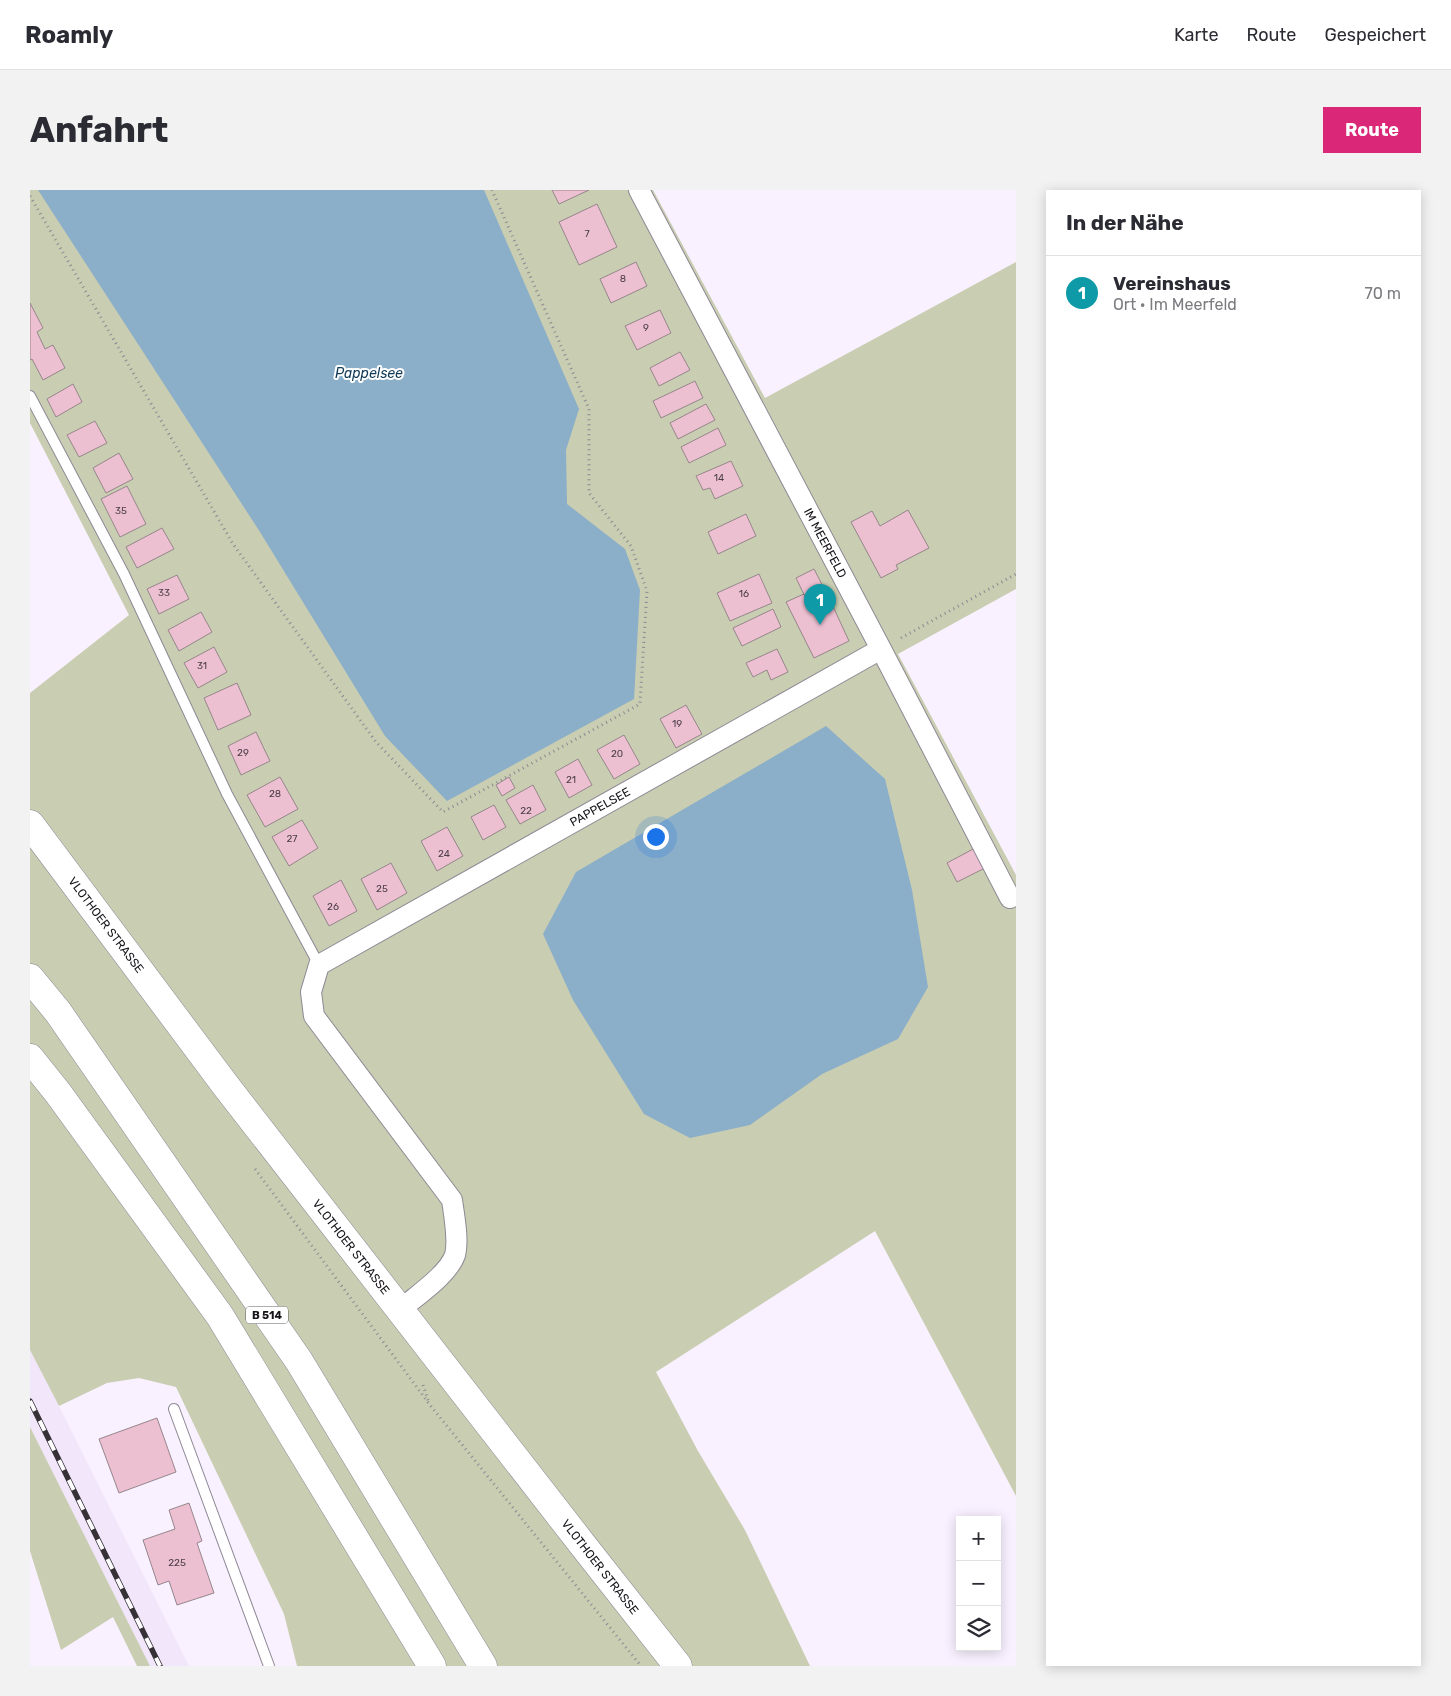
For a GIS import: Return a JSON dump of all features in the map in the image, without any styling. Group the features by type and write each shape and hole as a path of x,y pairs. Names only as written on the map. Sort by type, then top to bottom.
{"main road":[{"name":"VLOTHOER STRASSE","path":"30,824 226,1086 678,1666"},
{"name":"B 514","path":"30,978 58,1012 299,1361 483,1666"},
{"name":"B 514","path":"30,1058 64,1101 220,1316 432,1666"}],"street":[{"name":"IM MEERFELD","path":"639,190 1010,898"},
{"name":"PAPPELSEE","path":"319,965 881,649"},
{"path":"319,965 311,992 314,1016 452,1200 456,1225 455,1255 444,1273 400,1310"}],"lane":[{"path":"30,396 124,574 227,794 319,965"},
{"path":"174,1409 269,1666"}],"path":[{"path":"30,196 233,544 376,742 443,812 640,704 647,591 631,546 589,493 589,409 492,190"},
{"path":"881,649 1016,574"},
{"path":"254,1167 430,1406 641,1666"}],"shaded area":[{"path":"30,1350 189,1666 150,1666 30,1427"}],"green space":[{"path":"30,190 653,190 765,398 1016,262 1016,589 898,654 1016,875 1016,1496 875,1231 656,1372 698,1451 745,1530 810,1666 297,1666 284,1614 176,1387 139,1378 107,1383 59,1406 30,1350 30,693 129,615 30,423"},
{"path":"30,1427 150,1666 137,1666 113,1617 61,1650 30,1551"}],"water":[{"name":"Pappelsee","path":"38,190 484,190 579,409 566,450 567,504 625,549 640,590 634,699 447,801 385,736 260,532"},
{"path":"826,726 885,779 912,890 928,987 898,1039 822,1074 750,1125 690,1138 644,1114 573,1000 543,934 576,872"}],"building":[{"path":"552,190 589,190 559,204"},
{"path":"597,204 617,247 579,265 559,222"},
{"path":"636,262 647,286 611,303 600,279"},
{"path":"30,303 43,328 37,332 45,349 53,345 65,368 43,380 32,359 30,360"},
{"path":"660,310 671,333 637,350 625,326"},
{"path":"680,352 690,370 659,386 650,368"},
{"path":"695,381 703,398 661,418 653,401"},
{"path":"73,384 82,402 56,417 47,399"},
{"path":"706,404 715,420 678,439 670,423"},
{"path":"95,421 107,443 79,457 67,435"},
{"path":"718,428 726,445 689,463 681,447"},
{"path":"119,453 133,479 106,493 93,468"},
{"path":"731,461 743,486 715,499 710,488 703,490 696,476"},
{"path":"127,486 146,524 120,537 101,499"},
{"path":"908,510 929,548 896,565 898,569 881,578 851,522 872,511 880,526"},
{"path":"746,514 756,536 718,554 708,532"},
{"path":"162,528 174,549 137,568 126,547"},
{"path":"814,569 830,600 811,609 796,578"},
{"path":"759,574 772,603 730,621 717,593"},
{"path":"177,575 189,599 159,614 147,589"},
{"path":"804,594 811,609 830,600 849,641 814,658 786,602"},
{"path":"773,609 781,627 742,646 733,628"},
{"path":"201,612 212,632 179,651 168,630"},
{"path":"214,647 227,672 198,688 184,663"},
{"path":"777,649 788,672 771,680 767,670 753,677 746,663"},
{"path":"237,683 251,715 218,730 204,698"},
{"path":"686,705 702,734 676,748 660,719"},
{"path":"256,732 270,761 241,775 228,746"},
{"path":"624,735 640,764 614,779 597,750"},
{"path":"578,759 592,785 569,798 555,772"},
{"path":"280,777 298,809 265,827 247,795"},
{"path":"509,777 515,788 502,796 496,785"},
{"path":"533,785 546,810 520,824 506,800"},
{"path":"494,805 506,827 483,840 471,817"},
{"path":"302,820 318,848 289,866 272,837"},
{"path":"447,827 463,856 437,871 421,841"},
{"path":"975,848 985,868 957,882 947,863"},
{"path":"391,863 407,893 377,910 361,879"},
{"path":"341,880 357,911 329,926 313,896"},
{"path":"157,1418 176,1472 119,1493 99,1439"},
{"path":"189,1503 202,1541 197,1543 214,1593 177,1605 169,1581 158,1585 143,1540 175,1529 169,1510"}],"railway":[{"path":"30,1401 160,1666"}],"place":[{"name":"Vereinshaus","path":"820,625"}]}
